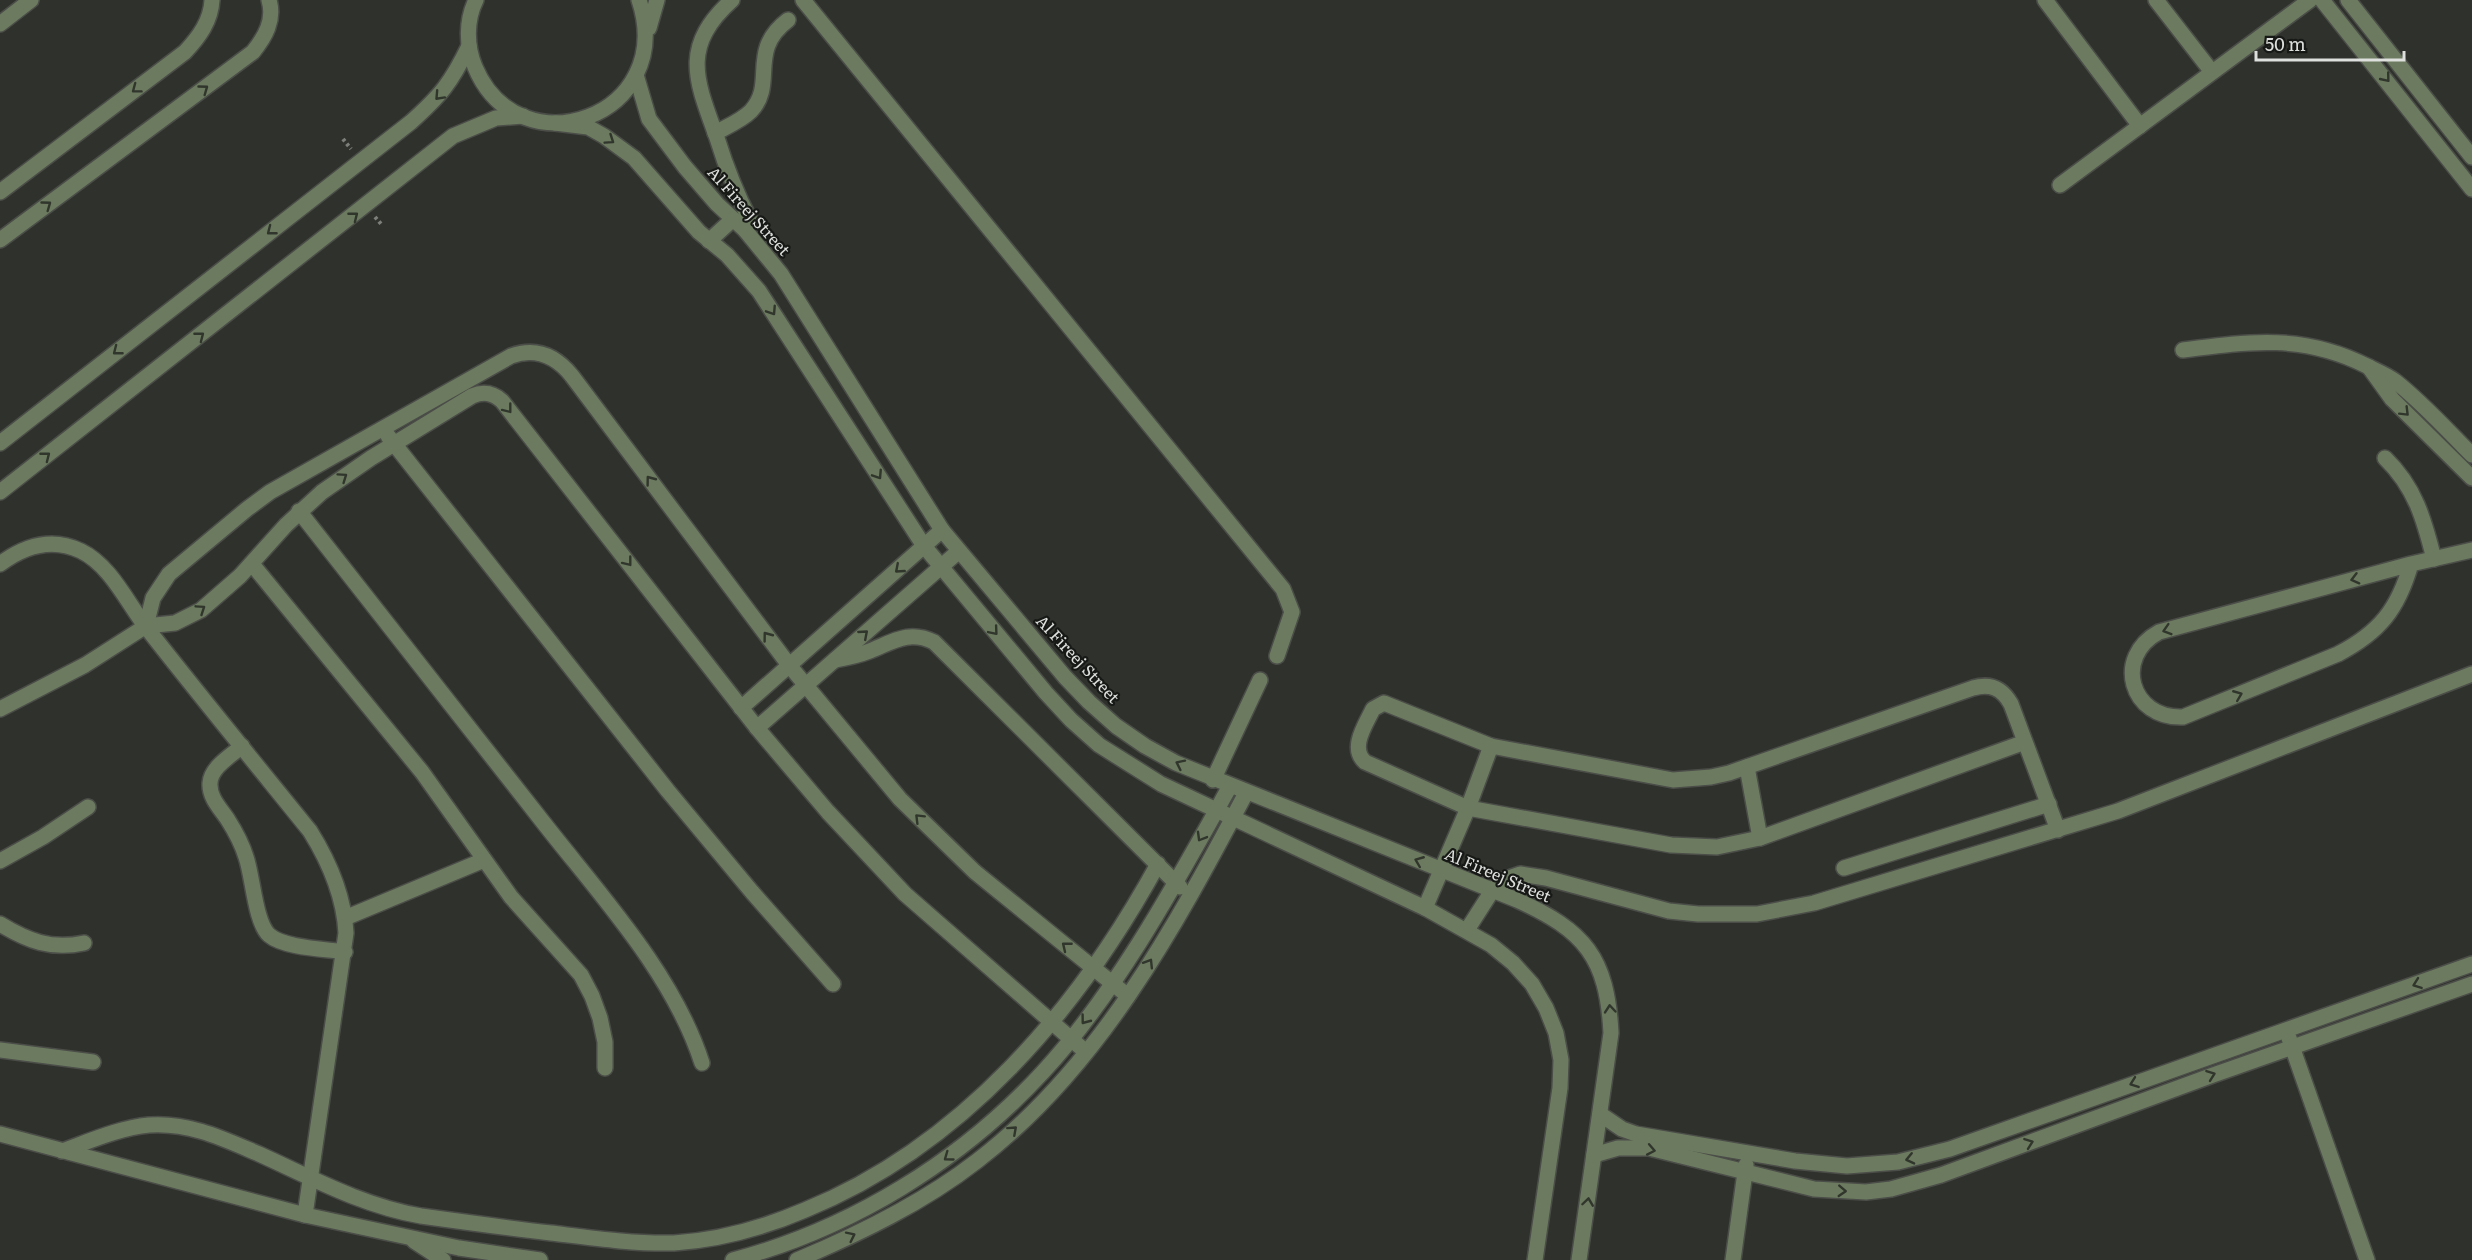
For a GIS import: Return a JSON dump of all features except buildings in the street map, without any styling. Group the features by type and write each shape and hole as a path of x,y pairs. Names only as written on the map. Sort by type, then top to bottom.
{"street":[{"path":"0,24 31,0"},
{"path":"0,192 185,52 203,31 212,0"},
{"path":"0,240 253,52 267,32 272,9 269,0"},
{"path":"639,0 646,32 645,49"},
{"path":"555,123 580,120 603,111 622,95 636,75 657,0"},
{"path":"732,0 708,27 697,56 696,67 700,92 734,191 750,220 745,230"},
{"path":"803,0 1283,589 1292,612 1277,656"},
{"path":"2045,0 2140,126"},
{"path":"2156,0 2212,72"},
{"path":"2060,185 2310,0"},
{"path":"2322,0 2472,189"},
{"path":"2349,0 2472,157"},
{"path":"474,1 470,18 469,46 479,75 487,88 510,109 523,116 539,121 588,127 618,145 634,158 699,232 727,255 759,291 924,546 1046,693 1078,727 1129,766 1161,784 1467,930 1513,963 1532,984 1546,1008 1556,1033 1561,1060 1560,1088 1536,1260"},
{"path":"715,133 742,118 756,104 762,85 767,45 779,27 788,20"},
{"path":"0,443 411,122 440,97 455,76 469,46"},
{"name":"Al Fireej Street","path":"636,75 649,119 685,167 745,230 782,274 942,530 1065,677 1098,710 1145,746 1213,780 1544,912 1569,928 1589,949 1603,975 1610,1003 1611,1034 1579,1260"},
{"path":"0,492 453,136 496,118 523,116"},
{"path":"709,241 733,219"},
{"path":"759,291 782,274"},
{"path":"2183,350 2253,343 2304,344 2344,354 2395,381 2472,454"},
{"path":"146,626 153,598 160,586 189,555 270,492 511,356 533,352 556,360 572,376 805,686 873,768 938,837 975,872 1128,996"},
{"path":"2369,367 2383,389 2472,478"},
{"path":"0,709 85,665 146,626 175,623 189,617 213,601 252,564 299,511 346,474 472,396 485,393 497,397 741,708 828,812 905,894 1086,1052"},
{"path":"2425,432 2438,421"},
{"path":"383,429 668,791 758,900 833,984"},
{"path":"2385,458 2403,477 2417,500 2433,559"},
{"path":"299,511 626,929 672,994 692,1030 702,1063"},
{"path":"741,708 942,530"},
{"path":"0,564 36,545 58,544 81,551 103,568 320,848 337,885 345,918 345,952 305,1215"},
{"path":"2411,564 2402,593 2383,622 2355,645 2338,654 2183,717 2163,715 2154,711 2140,698 2135,689 2132,670 2134,660 2143,643 2159,632 2411,564 2472,550"},
{"path":"757,728 959,551"},
{"path":"252,564 422,772 512,897 581,975 600,1018 605,1042 605,1068"},
{"path":"835,660 867,652 906,636 925,638 934,642 1190,898"},
{"path":"1467,930 1492,891 1512,875 1529,875 1669,910 1718,915 1756,914 1814,903 2058,830 2151,799 2472,674"},
{"path":"1213,780 1260,680"},
{"path":"2025,742 1760,838 1717,847 1671,845 1468,808 1365,762 1358,751 1359,741 1373,709 1384,703 1491,746 1673,780 1710,777 1747,767 1982,686 1991,686 2006,696 2025,742 2058,830"},
{"path":"242,746 215,771 211,790 246,855 260,920 268,934 285,943 345,952"},
{"path":"1425,908 1468,808 1491,746"},
{"path":"1747,767 1760,838"},
{"path":"732,1260 795,1241 857,1212 895,1191 952,1154 986,1127 1044,1071 1112,984 1175,882 1230,786"},
{"path":"797,1260 854,1234 954,1177 995,1146 1040,1105 1086,1052 1128,996 1190,898 1246,793"},
{"path":"1844,868 2049,804"},
{"path":"0,861 43,837 88,807"},
{"path":"345,918 484,860"},
{"path":"62,1151 133,1127 169,1125 186,1127 221,1138 375,1205 398,1212 445,1220 646,1243 674,1243 763,1227 824,1203 885,1171 959,1116 989,1089 1051,1023 1093,969 1138,900 1158,864"},
{"path":"0,924 37,943 62,946 84,943"},
{"path":"1600,1114 1636,1134 1748,1153 1821,1164 1872,1165 1898,1162 1950,1149 2472,964"},
{"path":"1594,1155 1618,1148 1649,1148 1814,1189 1866,1192 1917,1183 2472,984"},
{"path":"2381,996 2387,1014"},
{"path":"2286,1029 2367,1260"},
{"path":"0,1050 93,1062"},
{"path":"0,1134 305,1215 459,1248 540,1260"},
{"path":"1950,1149 1957,1170"},
{"path":"1733,1260 1748,1153"},
{"path":"895,1191 905,1207"},
{"path":"410,1237 443,1260"}],"path":[{"path":"343,139 354,152"},
{"path":"374,216 382,225"}]}
